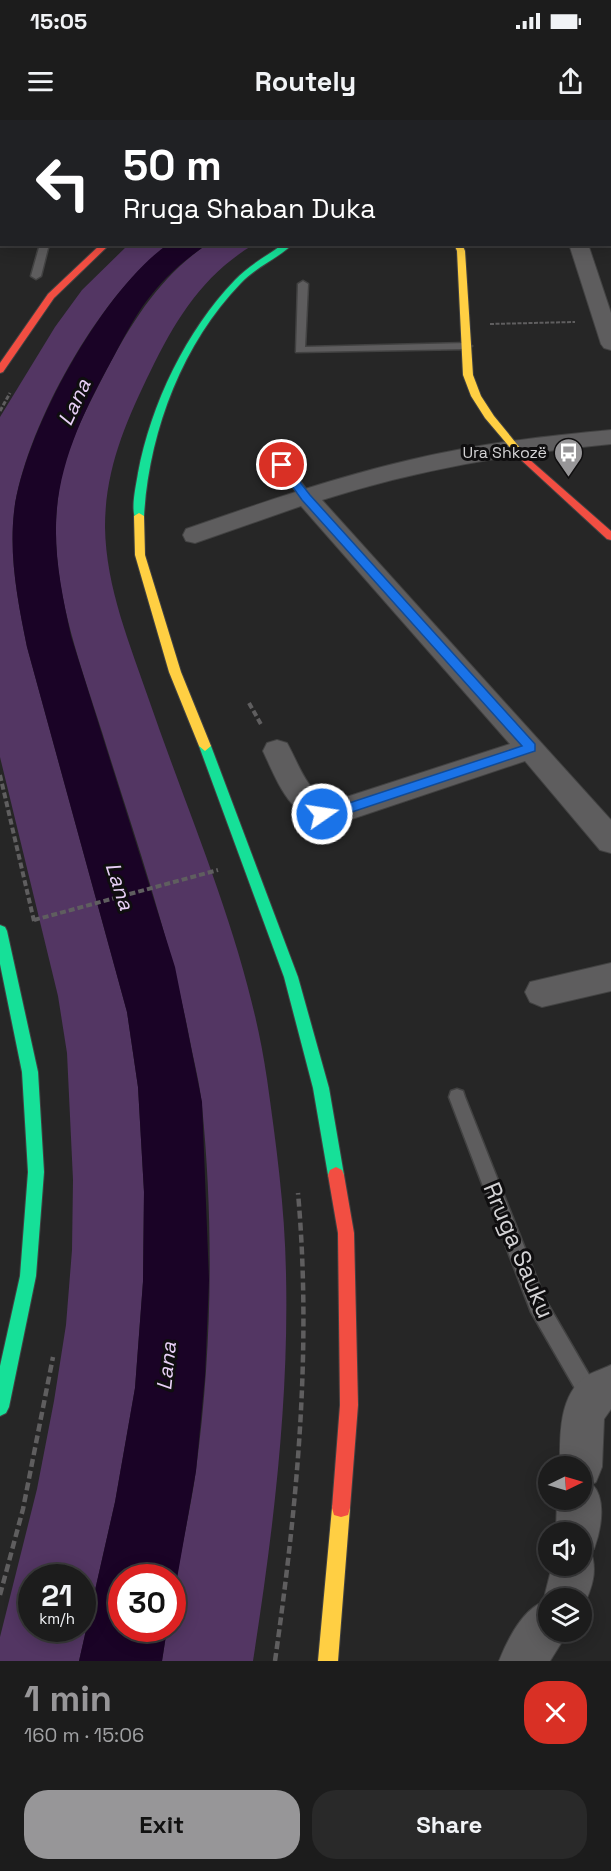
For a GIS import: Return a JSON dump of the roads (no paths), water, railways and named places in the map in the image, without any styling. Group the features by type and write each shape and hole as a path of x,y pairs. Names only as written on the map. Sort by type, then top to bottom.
{"main road":[{"path":"361,120 375,120"},
{"path":"0,370 51,296 104,246"},
{"path":"286,246 235,284 204,325 175,377 147,450 139,505 140,555 175,672 230,809 291,977 321,1088 346,1233 349,1404 328,1661"},
{"path":"459,246 468,375 473,393 490,422 611,537"},
{"path":"0,931 9,1013 30,1072 36,1172 28,1276 0,1407"}],"street":[{"path":"579,246 611,344"},
{"path":"195,535 306,497 392,473 515,447 611,437"},
{"path":"306,497 531,747 611,842"},
{"path":"277,751 308,806 322,814 334,813 531,747"},
{"path":"542,992 611,977"},
{"name":"Rruga Sauku","path":"581,1456 583,1415 601,1391"},
{"path":"522,1661 538,1638"}],"lane":[{"path":"36,276 44,246"},
{"path":"303,284 300,350 467,346"},
{"path":"270,448 306,497"},
{"name":"Rruga Sauku","path":"457,1097 538,1305 601,1391"}],"water":[{"name":"Lana","path":"166,246 205,246 170,274 158,287 127,332 83,416 75,437 62,479 56,523 60,580 71,636 175,967 202,1102 209,1280 205,1376 196,1471 180,1564 108,1564 108,1642 165,1642 162,1661 79,1661 83,1642 96,1642 96,1586 115,1502 135,1388 143,1282 144,1192 138,1087 127,1012 27,647 15,580 13,546 14,512 21,479 33,443 70,366 93,328 118,294 143,266"}],"place":[{"name":"Ura Shkozë","path":"568,478"}]}
